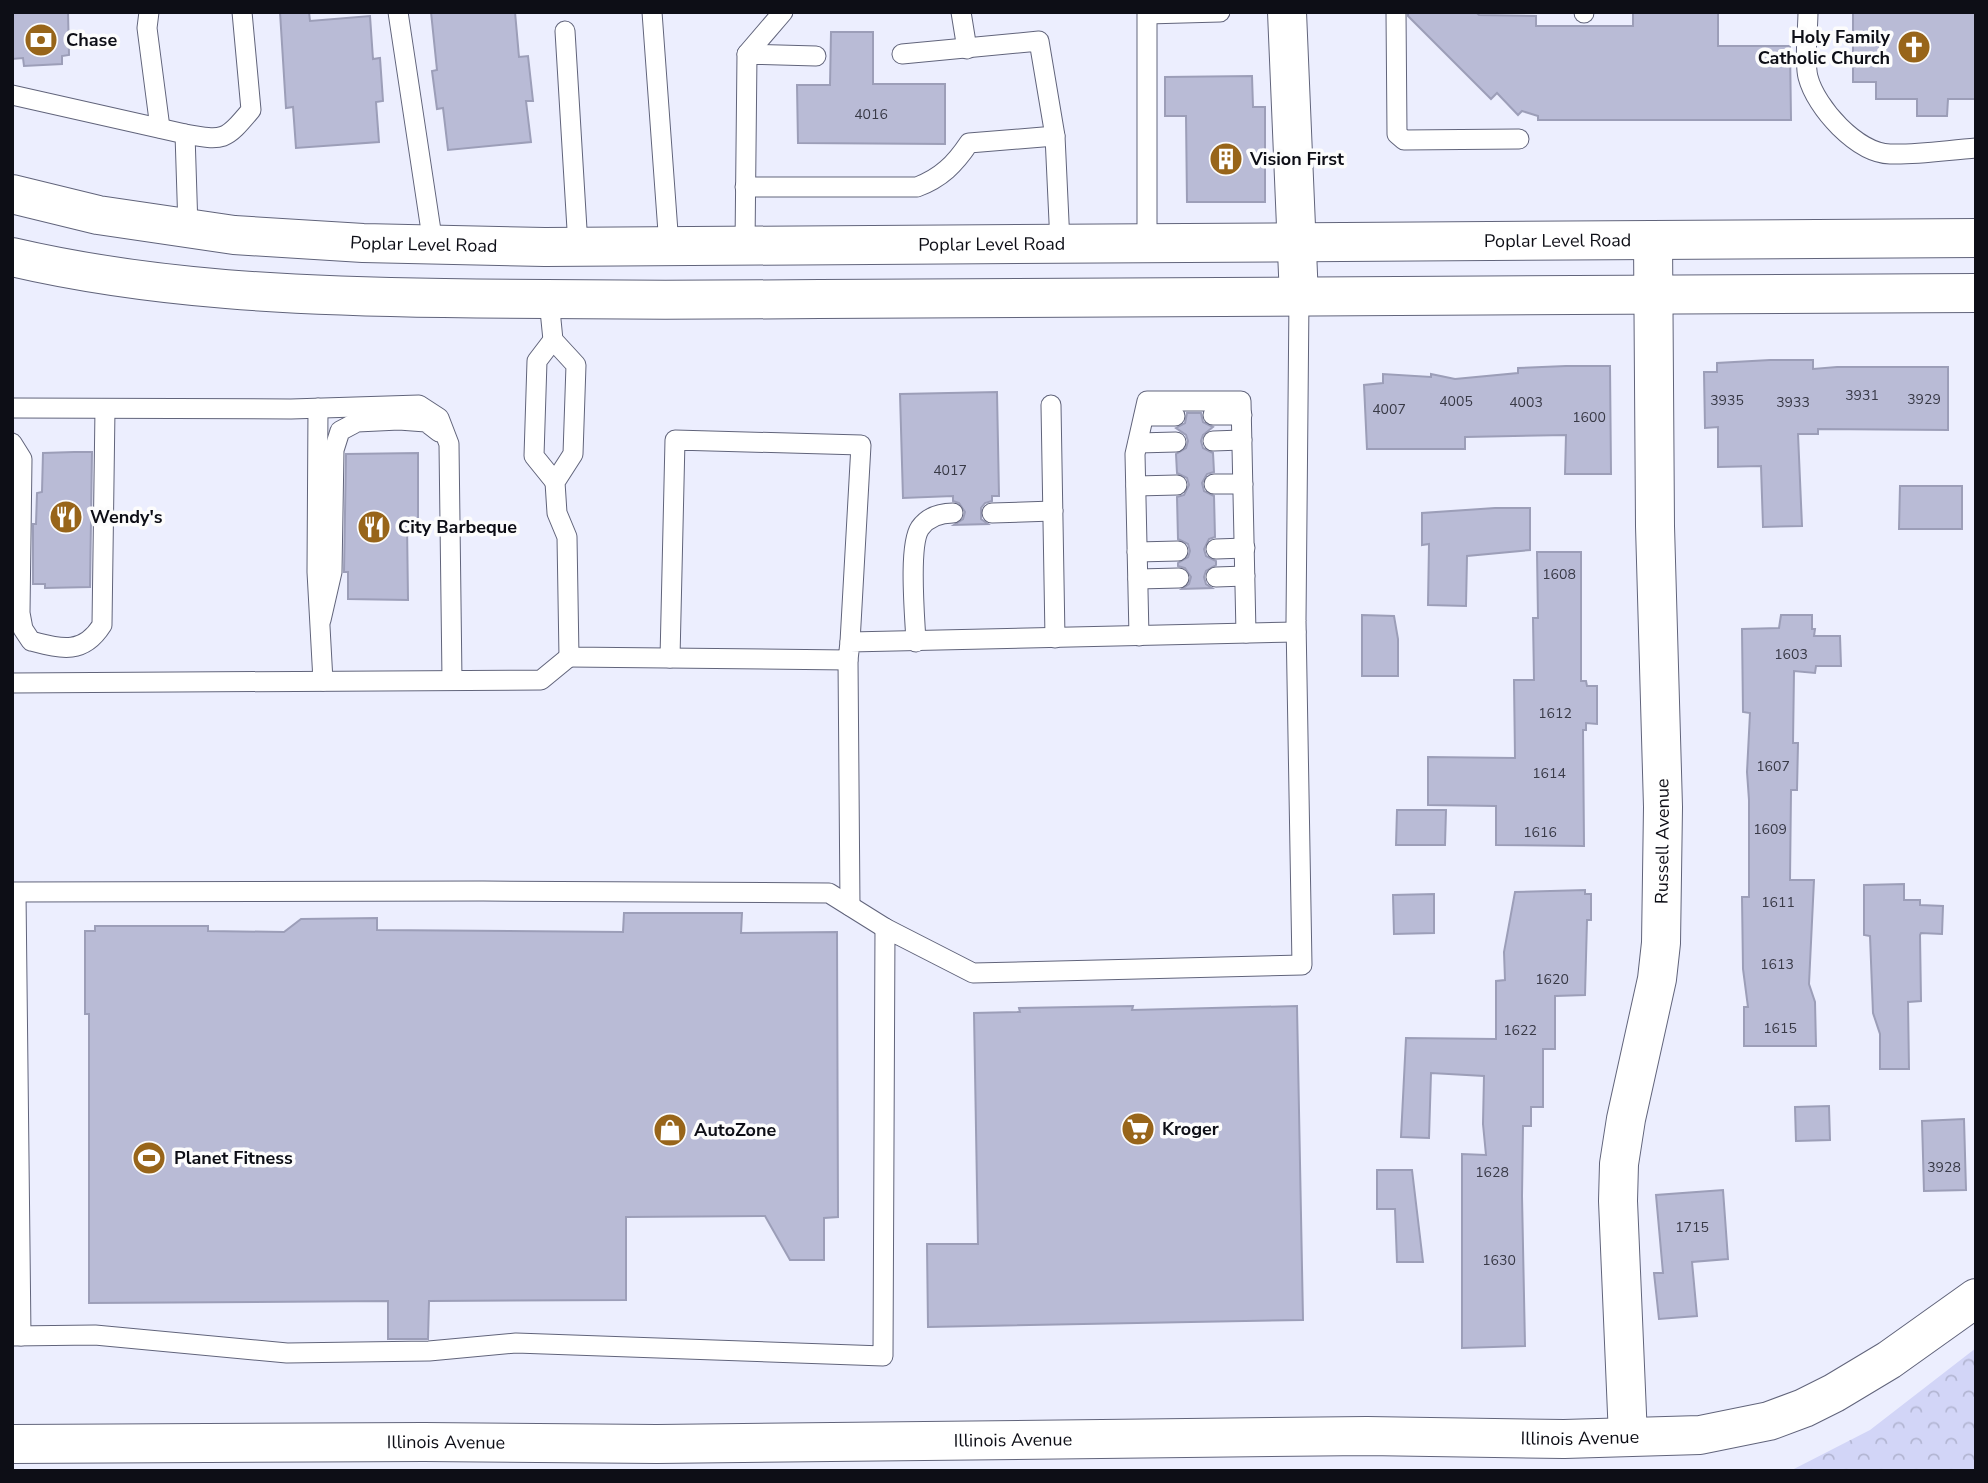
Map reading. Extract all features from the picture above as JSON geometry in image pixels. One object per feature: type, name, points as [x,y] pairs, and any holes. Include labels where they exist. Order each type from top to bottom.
[{"type":"main road","points":[[1287,12],[1299,298]]},
{"type":"main road","name":"Poplar Level Road","points":[[12,194],[98,215],[188,228],[247,236],[363,243],[745,246],[1976,238]]},
{"type":"main road","name":"Russell Avenue","points":[[1628,1437],[1618,1201],[1619,1164],[1626,1119],[1657,979],[1661,943],[1662,807],[1655,526],[1653,240]]},
{"type":"main road","points":[[549,300],[562,246]]},
{"type":"main road","points":[[12,257],[63,269],[201,288],[330,297],[549,300],[1976,293]]},
{"type":"main road","name":"Illinois Avenue","points":[[12,1444],[657,1444],[1367,1436],[1564,1439],[1700,1435],[1769,1421],[1804,1408],[1889,1360],[1976,1298]]},
{"type":"lane","points":[[149,12],[147,28],[160,128]]},
{"type":"lane","points":[[12,95],[215,140],[233,131],[251,110],[242,12]]},
{"type":"lane","points":[[398,12],[433,244]]},
{"type":"lane","points":[[652,12],[670,246]]},
{"type":"lane","points":[[745,246],[747,54],[783,12]]},
{"type":"lane","points":[[961,12],[967,49]]},
{"type":"lane","points":[[1147,243],[1147,14],[1220,12]]},
{"type":"lane","points":[[1396,12],[1398,134],[1404,140],[1519,139]]},
{"type":"lane","points":[[1808,12],[1808,76],[1820,102],[1849,137],[1863,147],[1887,154],[1976,148]]},
{"type":"lane","points":[[562,246],[565,31]]},
{"type":"lane","points":[[902,54],[1039,41],[1055,136],[1060,243]]},
{"type":"lane","points":[[747,54],[816,56]]},
{"type":"lane","points":[[185,134],[188,228]]},
{"type":"lane","points":[[746,187],[917,187],[935,180],[956,162],[969,143],[1055,136]]},
{"type":"lane","points":[[886,928],[883,1356],[516,1343],[429,1351],[287,1353],[95,1335],[17,1336],[14,892],[829,893],[886,928],[973,973],[1302,965],[1296,632],[1299,298]]},
{"type":"lane","points":[[549,300],[553,340],[576,365],[573,454],[555,482]]},
{"type":"lane","points":[[553,340],[537,361],[534,456],[555,482],[557,513],[567,537],[569,657]]},
{"type":"lane","points":[[1139,636],[1135,454],[1147,401],[1241,401],[1247,633]]},
{"type":"lane","points":[[12,408],[318,408],[419,405],[439,418],[449,444],[452,680]]},
{"type":"lane","points":[[1052,405],[1055,638]]},
{"type":"lane","points":[[318,408],[317,572],[323,681]]},
{"type":"lane","points":[[12,443],[22,459],[20,613],[23,629],[31,641],[67,647],[83,646],[95,637],[102,625],[105,409]]},
{"type":"lane","points":[[1213,415],[1242,415]]},
{"type":"lane","points":[[1144,416],[1175,416]]},
{"type":"lane","points":[[321,620],[332,572],[334,450],[340,432],[357,422],[426,422],[449,444]]},
{"type":"lane","points":[[670,658],[675,440],[860,445],[849,651],[850,906]]},
{"type":"lane","points":[[1213,441],[1242,440]]},
{"type":"lane","points":[[1138,443],[1176,442]]},
{"type":"lane","points":[[1214,484],[1243,484]]},
{"type":"lane","points":[[1136,486],[1177,485]]},
{"type":"lane","points":[[992,513],[1053,511]]},
{"type":"lane","points":[[916,642],[914,548],[919,529],[941,513],[953,513]]},
{"type":"lane","points":[[1216,549],[1245,548]]},
{"type":"lane","points":[[1137,552],[1178,551]]},
{"type":"lane","points":[[1216,577],[1245,576]]},
{"type":"lane","points":[[1138,579],[1179,578]]},
{"type":"lane","points":[[12,683],[541,680],[569,657],[670,658],[849,651],[916,642],[1296,632]]},
{"type":"green space","points":[[1976,1348],[1976,1471],[1790,1471],[1870,1430]]},
{"type":"building","name":"Chase","points":[[12,12],[68,12],[69,55],[62,56],[62,64],[24,66],[23,58],[12,59]]},
{"type":"building","points":[[280,12],[309,12],[310,21],[370,16],[373,59],[380,58],[383,101],[376,102],[379,142],[296,148],[293,107],[286,108]]},
{"type":"building","points":[[431,12],[515,12],[519,57],[528,56],[533,101],[526,101],[531,142],[448,150],[443,108],[437,109],[432,71],[437,70]]},
{"type":"building","points":[[1408,12],[1476,12],[1479,15],[1536,16],[1536,26],[1633,26],[1633,12],[1718,12],[1718,46],[1790,46],[1791,120],[1538,120],[1538,116],[1522,111],[1518,115],[1497,93],[1491,99],[1408,16]]},
{"type":"building","name":"Holy Family Catholic Church","points":[[1853,12],[1976,12],[1976,99],[1948,99],[1947,116],[1917,116],[1917,99],[1876,99],[1876,82],[1853,82]]},
{"type":"building","points":[[831,32],[873,32],[873,84],[945,84],[945,144],[798,143],[797,85],[830,85]]},
{"type":"building","name":"Vision First","points":[[1252,76],[1253,107],[1265,107],[1265,202],[1187,202],[1186,116],[1165,116],[1165,77]]},
{"type":"building","points":[[1813,360],[1813,369],[1948,367],[1948,430],[1818,429],[1818,434],[1798,434],[1802,526],[1763,527],[1761,466],[1718,467],[1718,427],[1705,428],[1704,372],[1717,372],[1717,363]]},
{"type":"building","points":[[1610,366],[1611,474],[1565,474],[1566,435],[1465,437],[1465,449],[1367,449],[1364,385],[1383,383],[1383,374],[1431,377],[1431,374],[1455,379],[1518,373],[1518,368]]},
{"type":"building","points":[[997,392],[999,496],[992,496],[992,501],[981,508],[981,519],[988,524],[954,525],[963,519],[965,512],[959,503],[953,501],[953,496],[903,498],[900,394]]},
{"type":"building","points":[[1187,413],[1201,413],[1203,422],[1213,427],[1203,435],[1201,441],[1203,448],[1213,453],[1214,472],[1207,474],[1202,483],[1204,491],[1214,496],[1215,537],[1209,539],[1204,549],[1206,556],[1216,561],[1216,565],[1206,571],[1204,577],[1206,584],[1212,588],[1182,589],[1189,584],[1191,577],[1185,568],[1178,566],[1178,563],[1188,557],[1190,551],[1188,544],[1178,539],[1177,497],[1184,495],[1189,485],[1187,478],[1177,473],[1176,454],[1186,448],[1188,441],[1186,435],[1176,428],[1185,423]]},
{"type":"building","name":"Wendy's","points":[[92,452],[90,587],[45,588],[45,584],[33,584],[33,524],[36,524],[37,493],[42,492],[43,453]]},
{"type":"building","name":"City Barbeque","points":[[418,453],[418,524],[407,524],[408,600],[348,599],[348,572],[344,572],[346,454]]},
{"type":"building","points":[[1900,486],[1962,486],[1962,529],[1899,529]]},
{"type":"building","points":[[1530,508],[1530,550],[1467,556],[1466,606],[1428,605],[1429,544],[1422,545],[1422,513]]},
{"type":"building","points":[[1537,552],[1581,552],[1581,681],[1586,681],[1587,686],[1597,686],[1597,724],[1586,723],[1586,730],[1583,730],[1584,846],[1496,845],[1496,806],[1428,805],[1428,757],[1515,758],[1514,680],[1534,680],[1533,618],[1538,618]]},
{"type":"building","points":[[1362,615],[1394,616],[1398,639],[1398,676],[1362,676]]},
{"type":"building","points":[[1781,615],[1812,615],[1814,636],[1840,636],[1841,666],[1816,666],[1815,673],[1794,671],[1793,743],[1798,743],[1797,790],[1791,790],[1790,880],[1814,880],[1809,984],[1815,1002],[1816,1046],[1744,1046],[1744,1007],[1748,1007],[1743,969],[1742,897],[1749,897],[1747,772],[1750,713],[1743,712],[1742,629],[1779,628]]},
{"type":"building","points":[[1397,810],[1446,810],[1445,845],[1396,845]]},
{"type":"building","points":[[1904,884],[1904,900],[1920,900],[1920,905],[1943,906],[1942,934],[1920,935],[1921,1001],[1908,1002],[1909,1069],[1880,1069],[1880,1034],[1873,1013],[1870,936],[1864,935],[1864,885]]},
{"type":"building","points":[[1585,890],[1585,894],[1591,894],[1591,920],[1587,920],[1585,995],[1555,996],[1555,1049],[1543,1049],[1543,1107],[1531,1107],[1531,1126],[1523,1126],[1525,1346],[1462,1348],[1462,1154],[1486,1155],[1483,1124],[1484,1076],[1431,1073],[1429,1138],[1401,1137],[1406,1038],[1496,1039],[1496,981],[1505,980],[1504,952],[1515,892]]},
{"type":"building","points":[[1434,894],[1434,933],[1394,934],[1393,895]]},
{"type":"building","points":[[624,913],[742,913],[741,933],[837,932],[838,1217],[824,1218],[824,1260],[790,1260],[765,1216],[626,1217],[626,1300],[429,1301],[428,1339],[388,1339],[388,1301],[89,1303],[89,1014],[85,1014],[85,931],[95,931],[95,926],[208,926],[208,931],[284,932],[301,919],[377,918],[377,930],[623,932]]},
{"type":"building","name":"Kroger","points":[[1133,1006],[1132,1010],[1297,1006],[1303,1320],[928,1327],[927,1244],[978,1244],[974,1013],[1020,1012],[1019,1008]]},
{"type":"building","points":[[1829,1106],[1830,1140],[1796,1141],[1795,1107]]},
{"type":"building","points":[[1964,1119],[1966,1190],[1924,1191],[1922,1121]]},
{"type":"building","points":[[1377,1170],[1412,1170],[1423,1262],[1397,1262],[1395,1209],[1377,1209]]},
{"type":"building","points":[[1723,1190],[1728,1259],[1692,1262],[1697,1316],[1659,1319],[1654,1273],[1663,1273],[1656,1195]]},
{"type":"place","name":"Chase","points":[[41,40]]},
{"type":"place","name":"Holy Family Catholic Church","points":[[1914,47]]},
{"type":"place","name":"Vision First","points":[[1226,159]]},
{"type":"place","name":"Wendy's","points":[[66,517]]},
{"type":"place","name":"City Barbeque","points":[[374,527]]},
{"type":"place","name":"Kroger","points":[[1138,1129]]},
{"type":"place","name":"AutoZone","points":[[670,1130]]},
{"type":"place","name":"Planet Fitness","points":[[149,1158]]}]
